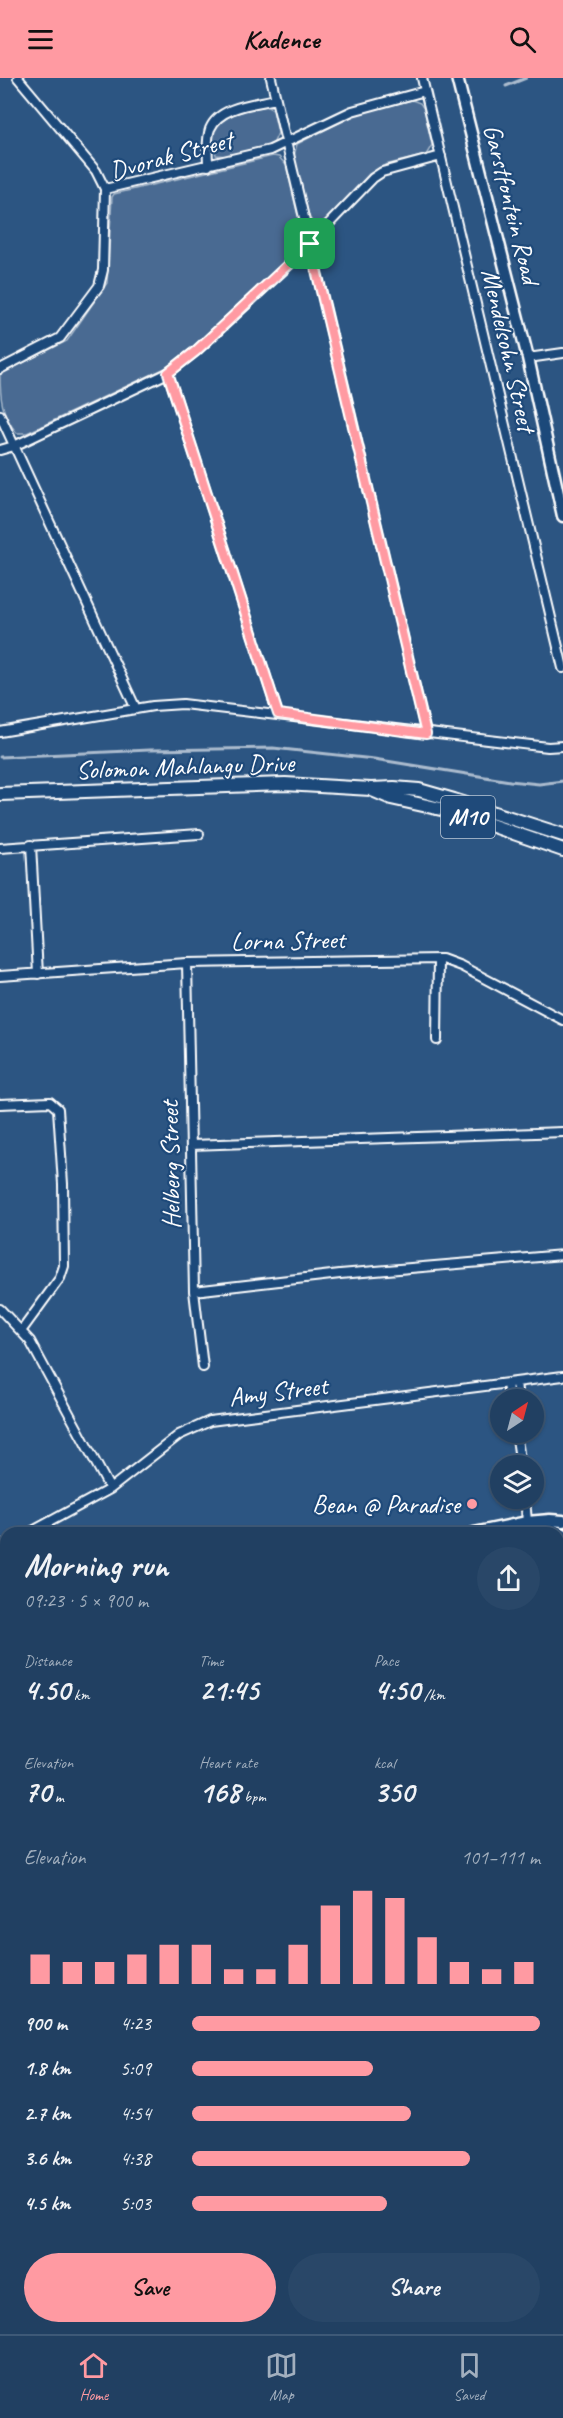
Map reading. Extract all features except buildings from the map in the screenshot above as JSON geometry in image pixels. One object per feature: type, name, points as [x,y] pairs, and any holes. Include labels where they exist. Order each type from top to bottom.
[{"type":"main road","name":"Garstfontein Road","points":[[457,78],[528,358],[563,516]]},
{"type":"main road","name":"Solomon Mahlangu Drive","points":[[0,794],[285,784],[371,789],[394,788],[419,790],[563,835]]},
{"type":"main road","name":"Solomon Mahlangu Drive","points":[[371,789],[391,798],[450,811],[563,850]]},
{"type":"main road","points":[[505,1527],[550,1520],[563,1521]]},
{"type":"main road","points":[[531,1522],[544,1527]]},
{"type":"street","points":[[18,78],[96,171],[105,189]]},
{"type":"street","points":[[271,78],[426,734]]},
{"type":"street","name":"Mendelsohn Street","points":[[422,78],[563,668]]},
{"type":"street","name":"Dvorak Street","points":[[0,369],[60,338],[99,286],[103,276],[105,189],[208,166],[285,145],[352,111],[425,91]]},
{"type":"street","points":[[208,166],[208,137],[213,123],[231,110],[276,99]]},
{"type":"street","points":[[0,450],[14,446],[168,373],[196,351],[310,244],[376,175],[441,156]]},
{"type":"street","points":[[528,358],[563,353]]},
{"type":"street","points":[[168,373],[278,714]]},
{"type":"street","points":[[0,416],[136,709]]},
{"type":"street","points":[[0,732],[136,709],[183,704],[426,734],[548,747],[563,746]]},
{"type":"street","points":[[0,848],[199,834]]},
{"type":"street","points":[[31,845],[38,974]]},
{"type":"street","points":[[437,1040],[438,959]]},
{"type":"street","name":"Lorna Street","points":[[0,976],[187,963],[438,959],[461,966],[563,1020]]},
{"type":"street","name":"Helberg Street","points":[[187,963],[194,1291],[203,1367]]},
{"type":"street","points":[[0,1104],[50,1102],[58,1109],[63,1184],[64,1266],[60,1278],[22,1330]]},
{"type":"street","points":[[191,1145],[563,1132]]},
{"type":"street","points":[[194,1291],[340,1274],[563,1255]]},
{"type":"street","points":[[0,1309],[30,1341],[110,1489]]},
{"type":"street","name":"Amy Street","points":[[40,1527],[110,1489],[179,1434],[210,1421],[563,1376]]},
{"type":"street","points":[[511,1389],[512,1383]]},
{"type":"street","points":[[512,1383],[514,1389]]},
{"type":"street","points":[[528,1509],[531,1522]]},
{"type":"shaded area","points":[[412,100],[420,103],[424,109],[432,145],[426,155],[385,165],[369,174],[325,223],[321,225],[313,223],[309,217],[294,156],[297,144],[356,114]]},
{"type":"shaded area","points":[[266,106],[273,110],[278,133],[273,144],[227,156],[216,155],[212,134],[222,121],[235,114]]},
{"type":"shaded area","points":[[273,156],[279,157],[286,165],[303,237],[300,248],[176,363],[27,433],[17,433],[2,405],[0,374],[67,341],[107,283],[114,194]]},
{"type":"waterway","points":[[506,86],[526,78]]},
{"type":"waterway","points":[[0,757],[149,750],[273,748],[374,759],[510,781],[539,784],[563,781]]},
{"type":"place","name":"Bean @ Paradise","points":[[472,1504]]},
{"type":"route","points":[[310,244],[426,734],[278,714],[168,373],[196,351],[310,244]]}]
